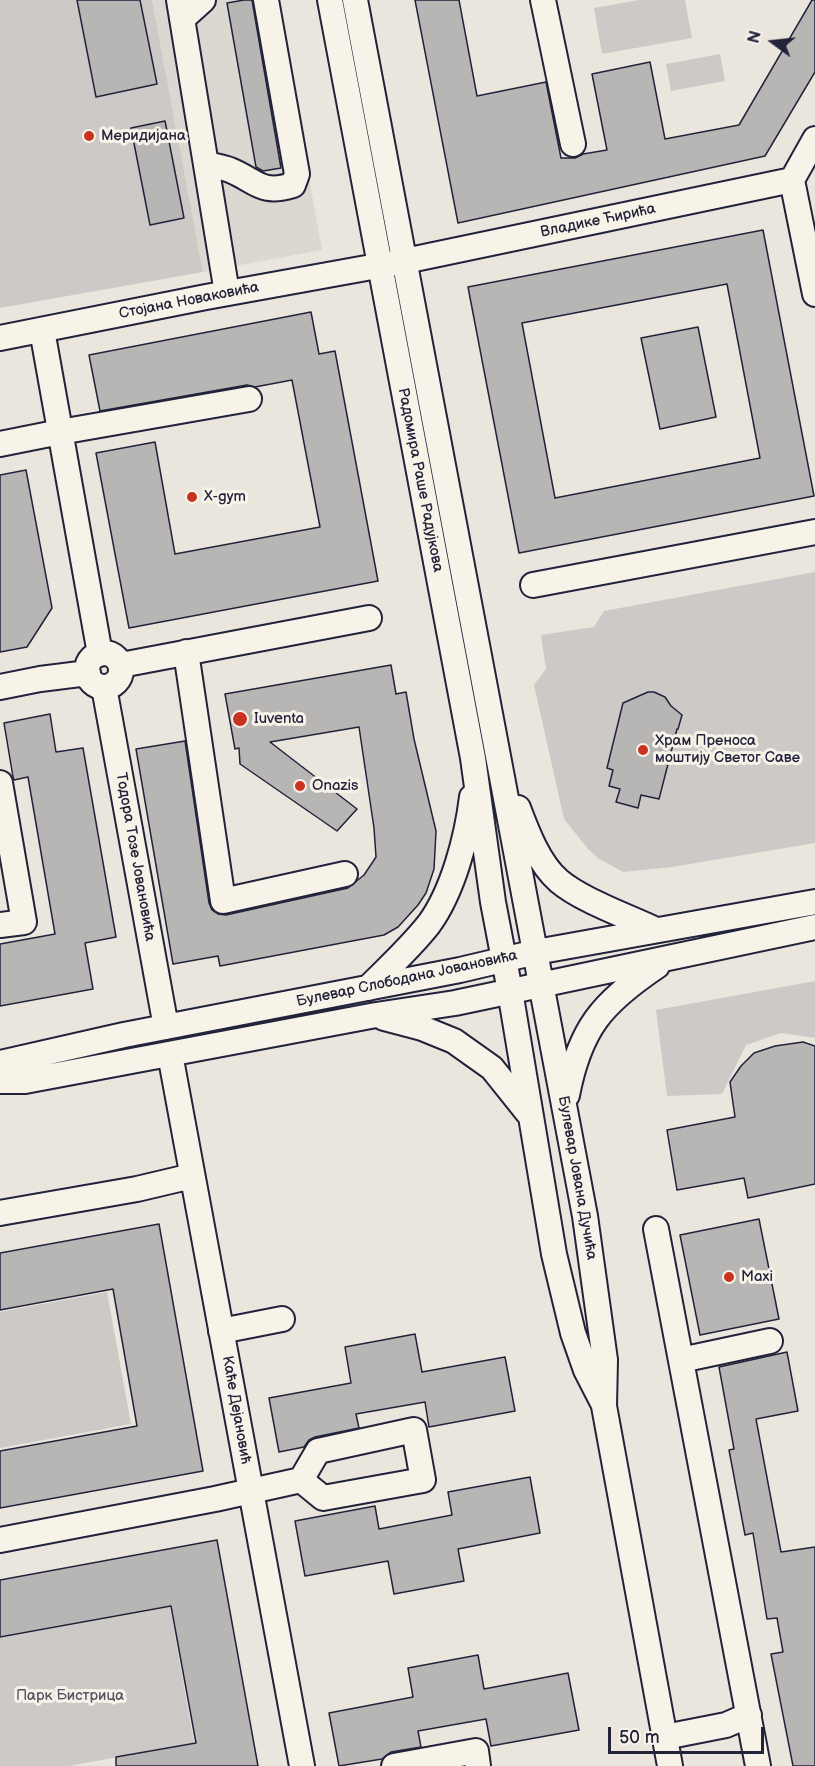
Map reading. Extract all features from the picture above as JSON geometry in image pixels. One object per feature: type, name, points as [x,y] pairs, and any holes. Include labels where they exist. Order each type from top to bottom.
[{"type":"street","points":[[203,0],[180,9],[228,293]]},
{"type":"street","points":[[206,164],[230,170],[254,184],[278,190],[293,185],[297,174],[266,0]]},
{"type":"street","name":"Радомира Раше Радујкова","points":[[330,0],[475,771],[493,902],[504,960]]},
{"type":"street","name":"Радомира Раше Радујкова","points":[[355,0],[536,951]]},
{"type":"street","points":[[543,0],[573,144]]},
{"type":"street","points":[[815,139],[792,180],[815,294]]},
{"type":"street","name":"Владике Ћирића","points":[[379,266],[792,180]]},
{"type":"street","name":"Стојана Новаковића","points":[[0,338],[379,266]]},
{"type":"street","name":"Тодора Тозе Јовановића","points":[[42,330],[166,1027]]},
{"type":"street","points":[[0,444],[249,399]]},
{"type":"street","points":[[532,585],[815,532]]},
{"type":"street","points":[[0,687],[103,670],[369,618]]},
{"type":"street","points":[[186,652],[223,901],[345,874]]},
{"type":"street","points":[[500,766],[524,824],[543,861],[559,881],[580,895],[656,930]]},
{"type":"street","points":[[368,988],[424,930],[447,893],[472,801],[475,771]]},
{"type":"street","points":[[0,783],[24,922],[0,925]]},
{"type":"street","name":"Булевар Слободана Јовановића","points":[[0,1063],[166,1027],[504,960],[536,951],[815,902]]},
{"type":"street","name":"Булевар Слободана Јовановића","points":[[0,1081],[25,1081],[376,1015],[455,1003],[815,927]]},
{"type":"street","name":"Булевар Јована Дучића","points":[[536,951],[585,1216],[600,1311],[605,1360],[604,1406],[670,1766]]},
{"type":"street","name":"Булевар Јована Дучића","points":[[504,960],[554,1254],[573,1333],[586,1370],[604,1406]]},
{"type":"street","points":[[565,1106],[573,1064],[591,1025],[601,1011],[624,988],[665,960]]},
{"type":"street","points":[[376,1015],[423,1028],[454,1041],[492,1068],[530,1116]]},
{"type":"street","name":"Каће Дејановић","points":[[170,1054],[302,1766]]},
{"type":"street","points":[[0,1213],[137,1189],[192,1176]]},
{"type":"street","points":[[656,1229],[759,1766]]},
{"type":"street","points":[[221,1331],[282,1319]]},
{"type":"street","points":[[681,1360],[770,1341]]},
{"type":"street","points":[[0,1540],[301,1480],[318,1451],[414,1430],[423,1480],[323,1498],[301,1480]]},
{"type":"street","points":[[665,1737],[726,1725],[749,1715]]},
{"type":"street","points":[[394,1766],[476,1751],[478,1766]]},
{"type":"shaded area","points":[[152,0],[277,0],[322,250],[203,272]]},
{"type":"green space","name":"Меридијана","points":[[0,0],[152,0],[203,272],[0,308]]},
{"type":"green space","points":[[639,0],[685,0],[692,38],[602,54],[594,8]]},
{"type":"green space","points":[[720,54],[725,81],[671,91],[666,64]]},
{"type":"green space","points":[[815,572],[815,843],[672,867],[623,872],[599,859],[564,819],[534,685],[546,669],[541,635],[594,627],[604,611]]},
{"type":"green space","points":[[815,981],[815,1038],[781,1033],[746,1045],[722,1094],[667,1096],[656,1010]]},
{"type":"green space","points":[[107,1292],[131,1424],[0,1448],[0,1312]]},
{"type":"green space","name":"Парк Бистрица","points":[[170,1607],[194,1743],[69,1766],[0,1766],[0,1638]]},
{"type":"building","points":[[77,0],[140,0],[157,84],[96,97]]},
{"type":"building","points":[[252,0],[281,168],[263,171],[256,167],[227,3]]},
{"type":"building","points":[[415,0],[459,0],[477,96],[546,82],[561,158],[575,158],[583,154],[607,150],[592,74],[650,62],[665,139],[739,125],[812,0],[815,0],[815,72],[765,156],[458,223]]},
{"type":"building","points":[[165,121],[184,218],[150,225],[131,128]]},
{"type":"building","points":[[763,230],[814,496],[519,553],[468,287]],"holes":[[[727,284],[760,458],[555,498],[522,323]]]},
{"type":"building","points":[[311,312],[319,354],[335,351],[378,581],[129,628],[96,453],[155,442],[175,554],[320,527],[292,380],[255,387],[247,385],[100,411],[89,355]]},
{"type":"building","points":[[698,327],[716,417],[660,429],[641,338]]},
{"type":"building","points":[[26,470],[52,608],[27,647],[0,652],[0,475]]},
{"type":"building","points":[[391,665],[396,694],[406,692],[414,739],[436,831],[434,869],[426,893],[418,905],[398,927],[384,935],[220,966],[218,956],[173,964],[136,749],[185,741],[209,903],[212,910],[218,914],[226,915],[348,888],[364,875],[376,857],[359,727],[270,742],[357,809],[337,831],[240,764],[239,748],[235,749],[225,694]]},
{"type":"building","name":"Храм Преноса моштију Светог Саве","points":[[648,692],[665,697],[671,706],[682,715],[659,799],[641,795],[638,808],[616,802],[620,789],[609,786],[613,770],[607,768],[623,703]]},
{"type":"building","points":[[50,714],[56,752],[83,748],[116,937],[85,943],[93,989],[0,1006],[0,944],[55,934],[28,777],[14,780],[4,723]]},
{"type":"building","points":[[803,1042],[815,1046],[815,1184],[748,1198],[744,1178],[677,1190],[667,1130],[735,1117],[730,1082],[741,1066],[754,1053],[775,1046]]},
{"type":"building","name":"Maxi","points":[[759,1219],[779,1319],[700,1335],[680,1235]]},
{"type":"building","points":[[159,1224],[203,1471],[0,1508],[0,1451],[137,1426],[113,1289],[0,1310],[0,1253]]},
{"type":"building","points":[[415,1334],[422,1372],[505,1357],[515,1411],[429,1427],[425,1402],[356,1414],[359,1428],[315,1437],[309,1440],[304,1447],[279,1452],[269,1398],[351,1383],[345,1347]]},
{"type":"building","points":[[787,1352],[798,1411],[756,1419],[781,1552],[815,1547],[815,1766],[793,1766],[771,1654],[783,1652],[777,1618],[767,1619],[753,1533],[745,1535],[729,1450],[734,1449],[719,1367]]},
{"type":"building","points":[[530,1477],[540,1533],[458,1549],[464,1581],[394,1594],[388,1561],[305,1576],[295,1521],[375,1506],[379,1529],[452,1515],[448,1492]]},
{"type":"building","points":[[217,1540],[258,1766],[116,1766],[116,1757],[196,1743],[171,1606],[0,1637],[0,1580]]},
{"type":"building","points":[[478,1655],[484,1689],[568,1673],[579,1730],[491,1746],[486,1719],[418,1731],[421,1747],[391,1752],[382,1759],[339,1766],[329,1713],[413,1697],[408,1668]]},
{"type":"place","name":"Меридијана","points":[[89,136]]},
{"type":"place","name":"X-gym","points":[[192,497]]},
{"type":"place","name":"Iuventa","points":[[240,719]]},
{"type":"place","name":"Храм Преноса моштију Светог Саве","points":[[643,750]]},
{"type":"place","name":"Onazis","points":[[300,786]]},
{"type":"place","name":"Maxi","points":[[729,1277]]}]
